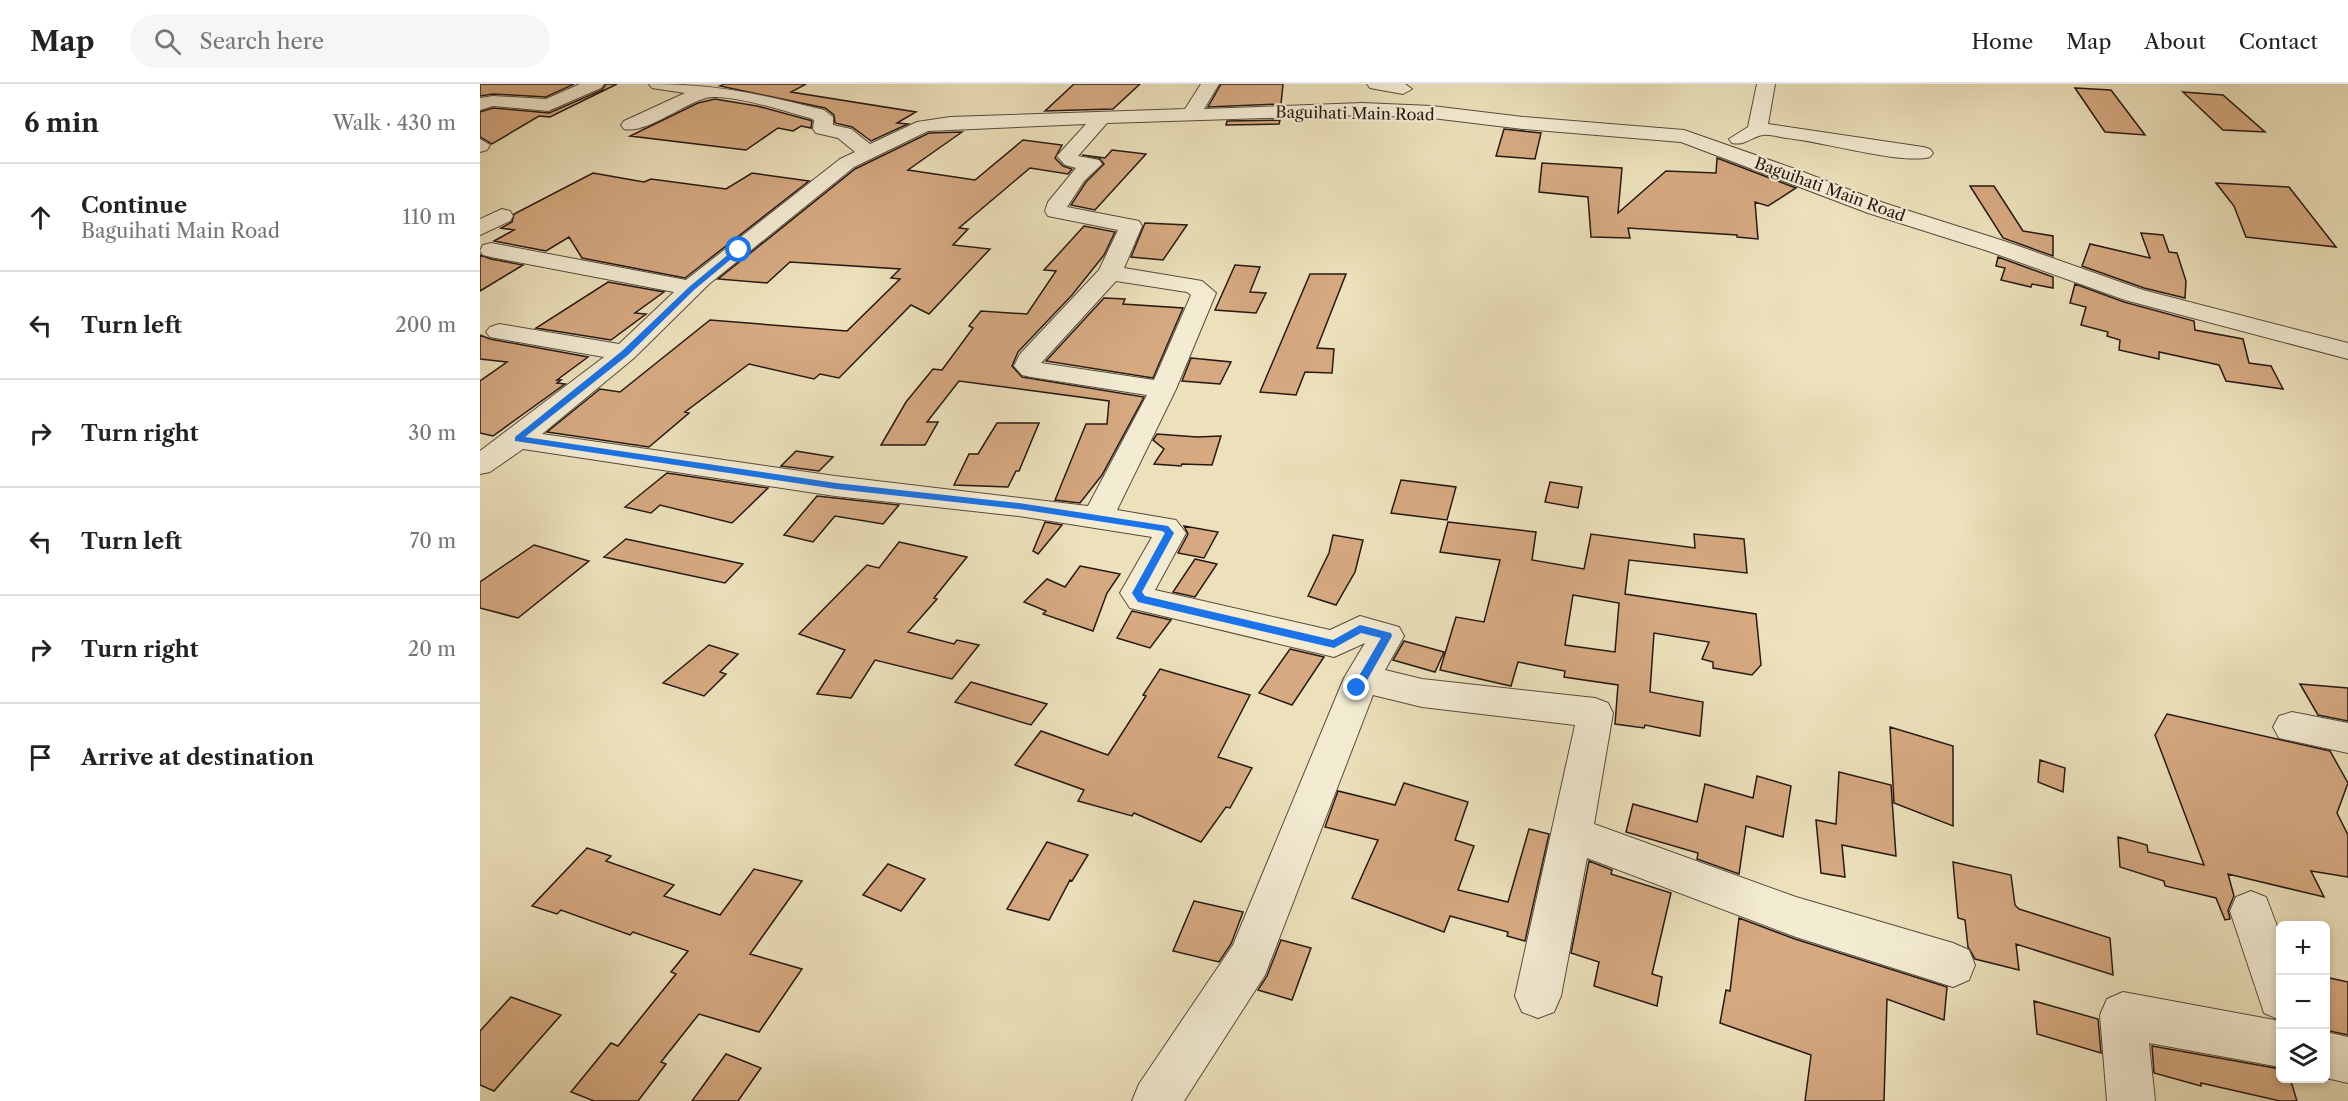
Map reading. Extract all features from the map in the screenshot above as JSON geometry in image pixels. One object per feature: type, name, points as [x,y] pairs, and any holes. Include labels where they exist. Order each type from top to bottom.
[{"type":"street","points":[[480,104],[493,101],[548,105],[595,84]]},
{"type":"street","points":[[658,84],[748,96],[817,114],[824,117],[823,129],[844,133],[869,153]]},
{"type":"street","points":[[1191,115],[1210,84]]},
{"type":"street","points":[[1376,84],[1406,87],[1418,111]]},
{"type":"street","points":[[1757,129],[1766,84]]},
{"type":"street","points":[[631,125],[705,91]]},
{"type":"street","name":"Baguihati Main Road","points":[[480,465],[518,439],[625,353],[691,288],[794,202],[847,163],[924,126],[942,124],[1362,109],[1418,111],[1523,123],[1684,136],[1876,208],[1996,246],[2134,295],[2348,351]]},
{"type":"street","points":[[1101,119],[1067,156],[1072,161],[1092,164],[1077,177],[1056,207],[1056,211],[1067,216],[1131,226],[1110,273],[1029,360],[1027,366],[1031,369],[1163,389]]},
{"type":"street","points":[[1716,147],[1744,138],[1757,129],[1809,134],[1904,152],[1923,153]]},
{"type":"street","points":[[480,228],[502,216]]},
{"type":"street","points":[[491,250],[691,288]]},
{"type":"street","points":[[1098,517],[1163,389],[1204,293],[1194,286],[1110,273]]},
{"type":"street","points":[[499,332],[625,353]]},
{"type":"street","points":[[518,439],[836,486],[1098,517],[1165,528],[1170,533],[1137,593],[1142,599],[1334,644],[1360,629],[1387,636],[1362,678],[1250,960],[1156,1101]]},
{"type":"street","points":[[1362,678],[1422,693],[1595,713],[1539,996]]},
{"type":"street","points":[[2292,727],[2348,738]]},
{"type":"street","points":[[1572,834],[1796,916],[1953,965]]},
{"type":"street","points":[[2251,911],[2276,985]]},
{"type":"street","points":[[2131,1101],[2123,1015],[2276,1043]]},
{"type":"street","points":[[2330,1056],[2348,1060]]},
{"type":"building","points":[[480,84],[574,84],[546,97],[493,94],[480,96]]},
{"type":"building","points":[[606,84],[617,84],[550,117],[539,116],[492,144],[480,137],[480,112],[493,108],[549,113],[602,90]]},
{"type":"building","points":[[724,84],[806,84],[791,92],[916,112],[897,123],[908,124],[871,141],[852,127],[835,123],[834,115],[825,108],[720,86]]},
{"type":"building","points":[[1074,84],[1140,84],[1113,109],[1045,111]]},
{"type":"building","points":[[1221,84],[1283,84],[1281,104],[1208,107]]},
{"type":"building","points":[[2075,88],[2111,90],[2145,135],[2105,132]]},
{"type":"building","points":[[2183,92],[2223,95],[2265,132],[2223,130]]},
{"type":"building","points":[[715,99],[757,106],[809,120],[812,121],[811,128],[801,126],[793,131],[778,128],[746,150],[630,136],[698,103]]},
{"type":"building","points":[[1280,120],[1279,124],[1226,125],[1227,121]]},
{"type":"building","points":[[1504,129],[1541,133],[1535,159],[1496,156]]},
{"type":"building","points":[[962,132],[908,170],[975,180],[1023,140],[1062,145],[1055,158],[1063,166],[1072,169],[1068,174],[1030,168],[959,228],[968,229],[953,245],[990,249],[929,314],[911,305],[839,378],[820,374],[814,379],[749,364],[685,412],[689,413],[649,447],[547,432],[600,389],[620,392],[710,320],[847,331],[900,279],[891,278],[900,269],[790,262],[767,283],[718,279],[855,169],[929,133]]},
{"type":"building","points":[[1112,150],[1146,154],[1095,210],[1071,205],[1086,182],[1104,164],[1099,158],[1082,155],[1105,158]]},
{"type":"building","points":[[1717,158],[1796,188],[1768,206],[1755,202],[1758,239],[1737,237],[1737,235],[1628,228],[1630,238],[1591,237],[1588,197],[1539,192],[1542,163],[1622,168],[1618,213],[1666,171],[1716,173]]},
{"type":"building","points":[[593,173],[644,182],[651,179],[726,189],[752,173],[809,181],[685,278],[582,258],[569,237],[546,251],[494,241],[514,230],[501,228],[512,222],[514,214]]},
{"type":"building","points":[[2216,183],[2289,187],[2336,247],[2246,237],[2234,206]]},
{"type":"building","points":[[1970,186],[1994,186],[2023,231],[2053,236],[2053,256],[2003,238]]},
{"type":"building","points":[[1145,223],[1187,225],[1163,260],[1131,257]]},
{"type":"building","points":[[1084,226],[1115,232],[1104,255],[1072,295],[1018,352],[1012,366],[1022,377],[1144,397],[1102,475],[1080,503],[1055,500],[1086,424],[1107,424],[1109,401],[959,381],[927,422],[938,422],[925,445],[881,445],[906,402],[933,369],[942,370],[973,328],[969,326],[981,311],[1027,314],[1056,271],[1044,270]]},
{"type":"building","points":[[2141,233],[2163,235],[2169,252],[2177,253],[2186,281],[2185,298],[2144,288],[2082,266],[2090,244],[2150,258]]},
{"type":"building","points":[[480,255],[491,259],[523,265],[480,291]]},
{"type":"building","points":[[1998,257],[2053,277],[2053,288],[2032,284],[2031,287],[2001,280],[2005,268],[1996,266]]},
{"type":"building","points":[[1235,265],[1260,267],[1250,292],[1266,293],[1256,313],[1215,310]]},
{"type":"building","points":[[1310,274],[1346,274],[1317,348],[1334,349],[1332,373],[1305,372],[1296,395],[1260,392]]},
{"type":"building","points":[[608,282],[664,292],[635,313],[646,314],[611,340],[536,328]]},
{"type":"building","points":[[2075,284],[2124,302],[2194,321],[2195,330],[2243,339],[2249,363],[2271,366],[2283,389],[2226,381],[2219,365],[2159,352],[2159,359],[2119,350],[2120,340],[2107,336],[2108,332],[2081,325],[2086,307],[2070,303]]},
{"type":"building","points":[[1104,298],[1125,299],[1123,304],[1183,308],[1153,378],[1046,361]]},
{"type":"building","points":[[480,335],[490,339],[588,357],[557,380],[561,380],[557,383],[565,384],[493,436],[480,433],[480,381],[507,362],[480,359]]},
{"type":"building","points":[[1191,358],[1231,362],[1220,384],[1182,381]]},
{"type":"building","points":[[997,423],[1039,423],[1019,471],[1016,471],[1008,487],[954,485],[969,454],[978,454]]},
{"type":"building","points":[[1157,434],[1221,436],[1212,465],[1182,464],[1181,466],[1154,464],[1164,449],[1153,440]]},
{"type":"building","points":[[796,451],[833,457],[819,471],[781,466]]},
{"type":"building","points":[[667,473],[768,488],[732,523],[660,505],[651,513],[625,507]]},
{"type":"building","points":[[1401,480],[1456,487],[1447,520],[1391,513]]},
{"type":"building","points":[[1550,482],[1582,487],[1578,508],[1545,502]]},
{"type":"building","points":[[817,496],[899,505],[883,524],[835,516],[813,542],[784,535]]},
{"type":"building","points":[[1045,522],[1062,525],[1038,554],[1033,551]]},
{"type":"building","points":[[1448,522],[1536,532],[1532,560],[1584,569],[1591,534],[1695,548],[1694,534],[1744,539],[1747,573],[1629,560],[1625,594],[1756,614],[1761,665],[1752,675],[1713,668],[1713,662],[1702,659],[1709,642],[1654,633],[1650,692],[1703,702],[1700,736],[1645,725],[1644,728],[1615,724],[1618,685],[1564,677],[1565,671],[1518,662],[1511,686],[1440,670],[1456,617],[1484,622],[1500,560],[1440,552]],"holes":[[[1573,595],[1619,603],[1615,652],[1565,645]]]},
{"type":"building","points":[[1184,526],[1218,532],[1204,558],[1178,553],[1188,534]]},
{"type":"building","points":[[1333,535],[1363,540],[1355,572],[1336,605],[1308,596],[1329,553]]},
{"type":"building","points":[[626,539],[743,564],[725,583],[604,557]]},
{"type":"building","points":[[899,542],[967,557],[934,598],[937,599],[908,632],[954,644],[957,640],[979,645],[952,679],[875,660],[851,698],[817,694],[845,650],[799,634],[867,565],[879,568]]},
{"type":"building","points":[[534,545],[589,561],[518,618],[480,608],[480,582]]},
{"type":"building","points":[[1195,559],[1217,564],[1195,597],[1173,592]]},
{"type":"building","points":[[1080,566],[1120,574],[1107,593],[1093,631],[1043,614],[1046,611],[1024,602],[1047,579],[1065,587]]},
{"type":"building","points":[[1132,611],[1171,620],[1150,648],[1117,638]]},
{"type":"building","points":[[1404,641],[1444,652],[1435,672],[1393,660]]},
{"type":"building","points":[[709,645],[738,654],[720,672],[726,674],[704,696],[663,683]]},
{"type":"building","points":[[1290,649],[1324,657],[1292,705],[1259,693]]},
{"type":"building","points":[[1160,669],[1250,695],[1218,757],[1252,768],[1230,808],[1226,807],[1201,842],[1134,813],[1132,816],[1078,801],[1084,790],[1015,765],[1041,731],[1108,755],[1146,696],[1143,695]]},
{"type":"building","points":[[971,682],[1047,704],[1031,725],[955,702]]},
{"type":"building","points":[[2300,684],[2348,688],[2348,721],[2318,715]]},
{"type":"building","points":[[2167,714],[2330,751],[2348,783],[2337,813],[2348,835],[2348,877],[2311,871],[2324,897],[2228,874],[2234,896],[2228,910],[2230,919],[2225,920],[2216,898],[2165,886],[2164,881],[2120,867],[2118,837],[2147,845],[2148,852],[2204,865],[2155,735]]},
{"type":"building","points":[[1890,727],[1953,746],[1953,826],[1894,803]]},
{"type":"building","points":[[2040,760],[2065,768],[2063,792],[2038,782]]},
{"type":"building","points":[[1839,772],[1891,785],[1896,856],[1842,845],[1845,877],[1821,873],[1816,820],[1836,824]]},
{"type":"building","points":[[1757,776],[1791,786],[1783,837],[1746,826],[1739,874],[1697,859],[1698,853],[1626,832],[1633,804],[1697,822],[1705,784],[1753,798]]},
{"type":"building","points":[[1404,783],[1468,802],[1455,840],[1474,846],[1458,890],[1508,902],[1529,829],[1549,834],[1525,941],[1507,936],[1508,932],[1450,916],[1444,932],[1352,898],[1378,840],[1325,827],[1338,791],[1395,805]]},
{"type":"building","points":[[1047,842],[1088,855],[1072,881],[1070,880],[1049,920],[1007,909]]},
{"type":"building","points":[[587,848],[611,856],[606,861],[674,885],[664,896],[720,915],[754,869],[802,881],[750,954],[802,969],[759,1032],[699,1014],[661,1062],[666,1064],[638,1101],[594,1101],[571,1092],[611,1043],[618,1046],[676,974],[671,972],[688,951],[633,932],[630,935],[561,910],[557,914],[532,906]]},
{"type":"building","points":[[1589,861],[1612,870],[1611,874],[1671,893],[1652,974],[1662,977],[1657,1006],[1594,986],[1599,962],[1571,953]]},
{"type":"building","points":[[1953,862],[2011,875],[2015,905],[2019,909],[2110,938],[2113,975],[2016,944],[2019,970],[1975,959],[1968,947],[1965,920],[1958,918]]},
{"type":"building","points":[[888,864],[925,879],[901,911],[863,895]]},
{"type":"building","points":[[1194,901],[1243,912],[1231,944],[1219,962],[1173,951]]},
{"type":"building","points":[[1739,918],[1795,939],[1947,987],[1944,1020],[1887,999],[1884,1101],[1805,1101],[1811,1055],[1720,1023],[1726,990],[1730,991]]},
{"type":"building","points":[[1281,940],[1311,948],[1292,1000],[1258,990],[1267,976]]},
{"type":"building","points":[[2330,978],[2348,982],[2348,1035],[2330,1031]]},
{"type":"building","points":[[511,997],[561,1015],[494,1091],[480,1085],[480,1031]]},
{"type":"building","points":[[2034,1001],[2098,1019],[2101,1053],[2037,1034]]},
{"type":"building","points":[[2152,1046],[2276,1068],[2276,1083],[2292,1083],[2297,1101],[2280,1101],[2201,1083],[2201,1086],[2154,1073]]},
{"type":"building","points":[[726,1054],[761,1068],[738,1101],[692,1101]]},
{"type":"route","points":[[739,250],[691,288],[625,353],[518,439],[687,462],[836,486],[1019,506],[1165,528],[1170,533],[1137,593],[1142,599],[1334,644],[1360,629],[1387,636],[1357,688]]}]
